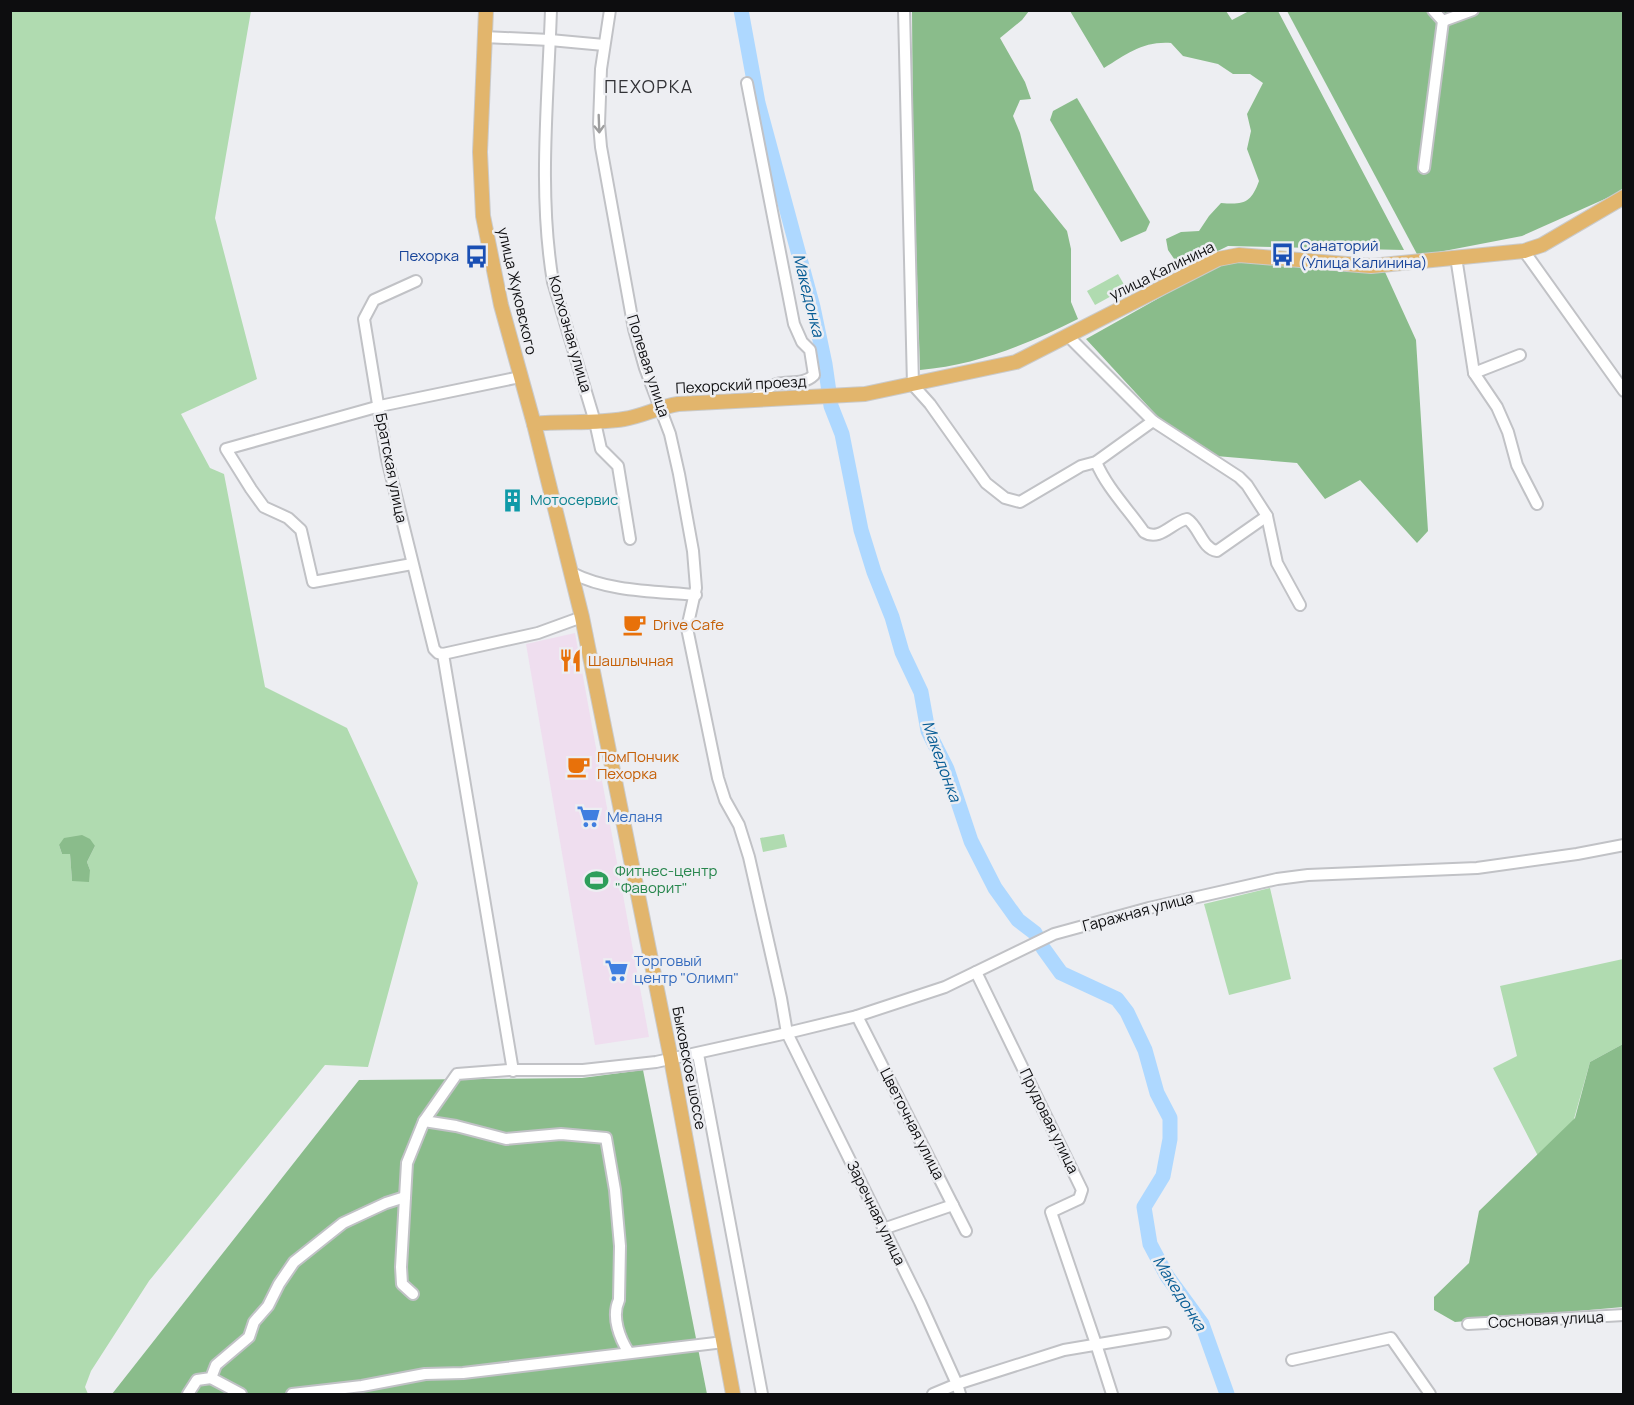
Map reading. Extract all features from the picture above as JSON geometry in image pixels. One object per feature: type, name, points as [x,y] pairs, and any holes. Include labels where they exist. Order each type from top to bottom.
[{"type":"main road","name":"улица Жуковского","points":[[486,10],[480,152],[483,216],[501,305],[572,573]]},
{"type":"main road","name":"улица Калинина","points":[[830,396],[865,394],[1016,362],[1218,259],[1239,255],[1371,266],[1524,251],[1542,245],[1623,197]]},
{"type":"main road","name":"Пехорский проезд","points":[[534,424],[557,421],[595,422],[637,417],[661,406],[678,404],[830,396]]},
{"type":"main road","name":"Быковское шоссе","points":[[572,573],[670,1059],[733,1395]]},
{"type":"street","name":"Колхозная улица","points":[[551,10],[545,188],[549,259],[553,282],[601,449],[618,466],[630,539]]},
{"type":"street","name":"Полевая улица","points":[[610,10],[601,69],[599,124],[607,190],[620,246],[626,294],[634,329],[645,368],[670,434],[679,474],[693,551],[696,595],[687,628],[692,657],[704,703],[718,778],[725,800],[739,825],[749,857],[787,1034]]},
{"type":"street","points":[[904,10],[913,385],[930,404],[986,483],[1005,498],[1020,502],[1081,466],[1096,462],[1153,421]]},
{"type":"street","points":[[1424,168],[1443,21],[1433,10]]},
{"type":"street","points":[[1443,21],[1473,10]]},
{"type":"street","points":[[484,37],[604,45]]},
{"type":"street","points":[[747,83],[794,324],[802,342],[810,350],[814,375],[812,378],[790,384],[778,384],[752,400]]},
{"type":"street","points":[[1524,251],[1623,391]]},
{"type":"street","points":[[1456,257],[1474,373],[1497,407],[1508,432],[1517,465],[1537,504]]},
{"type":"street","points":[[416,281],[374,300],[364,319],[380,406],[520,377]]},
{"type":"street","points":[[1069,336],[1153,421],[1239,477],[1247,485],[1267,516],[1276,563],[1300,605]]},
{"type":"street","points":[[1474,373],[1520,355]]},
{"type":"street","name":"Братская улица","points":[[412,564],[313,582],[302,530],[288,518],[264,507],[250,489],[226,449],[380,406],[387,459],[412,564],[439,651],[513,1071]]},
{"type":"street","points":[[1096,462],[1102,475],[1148,535],[1160,534],[1181,520],[1187,519],[1193,523],[1209,549],[1216,551],[1267,516]]},
{"type":"street","points":[[572,573],[586,580],[614,587],[696,595]]},
{"type":"street","points":[[439,651],[538,633],[582,617]]},
{"type":"street","name":"Гаражная улица","points":[[424,1121],[457,1074],[583,1070],[670,1059],[787,1034],[857,1016],[945,987],[1040,939],[1149,908],[1277,879],[1308,875],[1478,868],[1577,854],[1623,844]]},
{"type":"street","name":"Прудовая улица","points":[[976,972],[1082,1190],[1079,1199],[1051,1212],[1112,1395]]},
{"type":"street","name":"Цветочная улица","points":[[857,1016],[966,1231]]},
{"type":"street","name":"Заречная улица","points":[[787,1034],[959,1390]]},
{"type":"street","points":[[698,1054],[762,1395]]},
{"type":"street","points":[[413,1294],[402,1284],[401,1267],[407,1163],[424,1121],[456,1126],[506,1139],[561,1134],[606,1138],[615,1190],[620,1246],[619,1300],[615,1308],[620,1338],[629,1353]]},
{"type":"street","points":[[211,1378],[216,1365],[249,1337],[254,1322],[268,1306],[294,1262],[343,1223],[386,1203],[405,1197]]},
{"type":"street","points":[[883,1229],[953,1205]]},
{"type":"street","name":"Сосновая улица","points":[[1468,1324],[1623,1315]]},
{"type":"street","points":[[933,1395],[959,1390],[1064,1350],[1165,1333]]},
{"type":"street","points":[[1292,1360],[1392,1338],[1430,1395]]},
{"type":"street","points":[[292,1395],[362,1386],[425,1374],[463,1374],[724,1342]]},
{"type":"street","points":[[188,1395],[197,1380],[211,1378],[241,1395]]},
{"type":"shaded area","points":[[575,633],[649,1037],[595,1045],[526,644]]},
{"type":"green space","points":[[10,11],[251,11],[215,218],[257,379],[181,414],[210,468],[224,474],[265,687],[347,728],[418,883],[368,1067],[325,1065],[149,1281],[91,1371],[85,1387],[88,1394],[11,1394]],"holes":[[[59,845],[95,846],[87,862],[90,870],[72,881],[70,854],[62,854]]]},
{"type":"green space","points":[[912,11],[1029,11],[1022,20],[1000,38],[1025,82],[1031,99],[1020,100],[1013,116],[1020,133],[1034,190],[1067,231],[1071,249],[1071,302],[1078,319],[1002,352],[962,363],[920,370],[913,146]]},
{"type":"green space","points":[[1070,11],[1226,11],[1232,20],[1249,11],[1278,11],[1404,250],[1228,246],[1181,269],[1168,250],[1166,239],[1181,232],[1199,231],[1221,203],[1236,204],[1246,201],[1256,188],[1259,181],[1247,149],[1251,131],[1247,114],[1263,83],[1250,74],[1233,74],[1218,64],[1183,56],[1171,43],[1144,46],[1104,68]]},
{"type":"green space","points":[[1287,11],[1623,11],[1623,188],[1616,194],[1522,236],[1418,256]]},
{"type":"green space","points":[[1077,98],[1150,222],[1146,231],[1121,242],[1050,120],[1053,111]]},
{"type":"green space","points":[[1236,260],[1385,272],[1416,340],[1428,531],[1417,543],[1360,480],[1325,499],[1297,463],[1216,456],[1159,418],[1086,339],[1216,266]]},
{"type":"green space","points":[[1118,274],[1126,288],[1095,305],[1087,291]]},
{"type":"green space","points":[[784,834],[787,847],[763,852],[760,838]]},
{"type":"green space","points":[[82,835],[90,839],[95,846],[87,862],[90,870],[89,882],[72,881],[70,854],[62,854],[59,845],[64,838]]},
{"type":"green space","points":[[1270,888],[1291,979],[1229,995],[1204,904]]},
{"type":"green space","points":[[1623,959],[1623,1044],[1590,1062],[1572,1126],[1538,1156],[1493,1068],[1517,1056],[1500,986]]},
{"type":"green space","points":[[1623,1044],[1623,1307],[1455,1322],[1434,1310],[1434,1297],[1469,1263],[1479,1211],[1575,1118],[1590,1062]]},
{"type":"green space","points":[[643,1070],[707,1394],[112,1394],[359,1080],[582,1078]]},
{"type":"waterway","name":"Македонка","points":[[741,10],[758,103],[813,307],[831,406],[842,434],[861,530],[902,652],[921,692],[928,731],[947,769],[971,841],[995,888],[1018,920],[1035,933],[1061,973],[1117,999],[1127,1012],[1145,1050],[1157,1093],[1170,1118],[1170,1139],[1163,1176],[1144,1207],[1150,1244],[1167,1276],[1202,1324],[1227,1394]]},
{"type":"place","name":"Санаторий (Улица Калинина)","points":[[1282,255]]},
{"type":"place","name":"Пехорка","points":[[477,256]]},
{"type":"place","name":"Мотосервис","points":[[512,500]]},
{"type":"place","name":"Drive Cafe","points":[[635,625]]},
{"type":"place","name":"Шашлычная","points":[[570,661]]},
{"type":"place","name":"ПомПончик Пехорка","points":[[579,766]]},
{"type":"place","name":"Меланя","points":[[589,817]]},
{"type":"place","name":"Фитнес-центр \"Фаворит\"","points":[[597,880]]},
{"type":"place","name":"Торговый центр \"Олимп\"","points":[[616,970]]},
{"type":"district","name":"ПЕХОРКА","points":[[649,87]]}]
